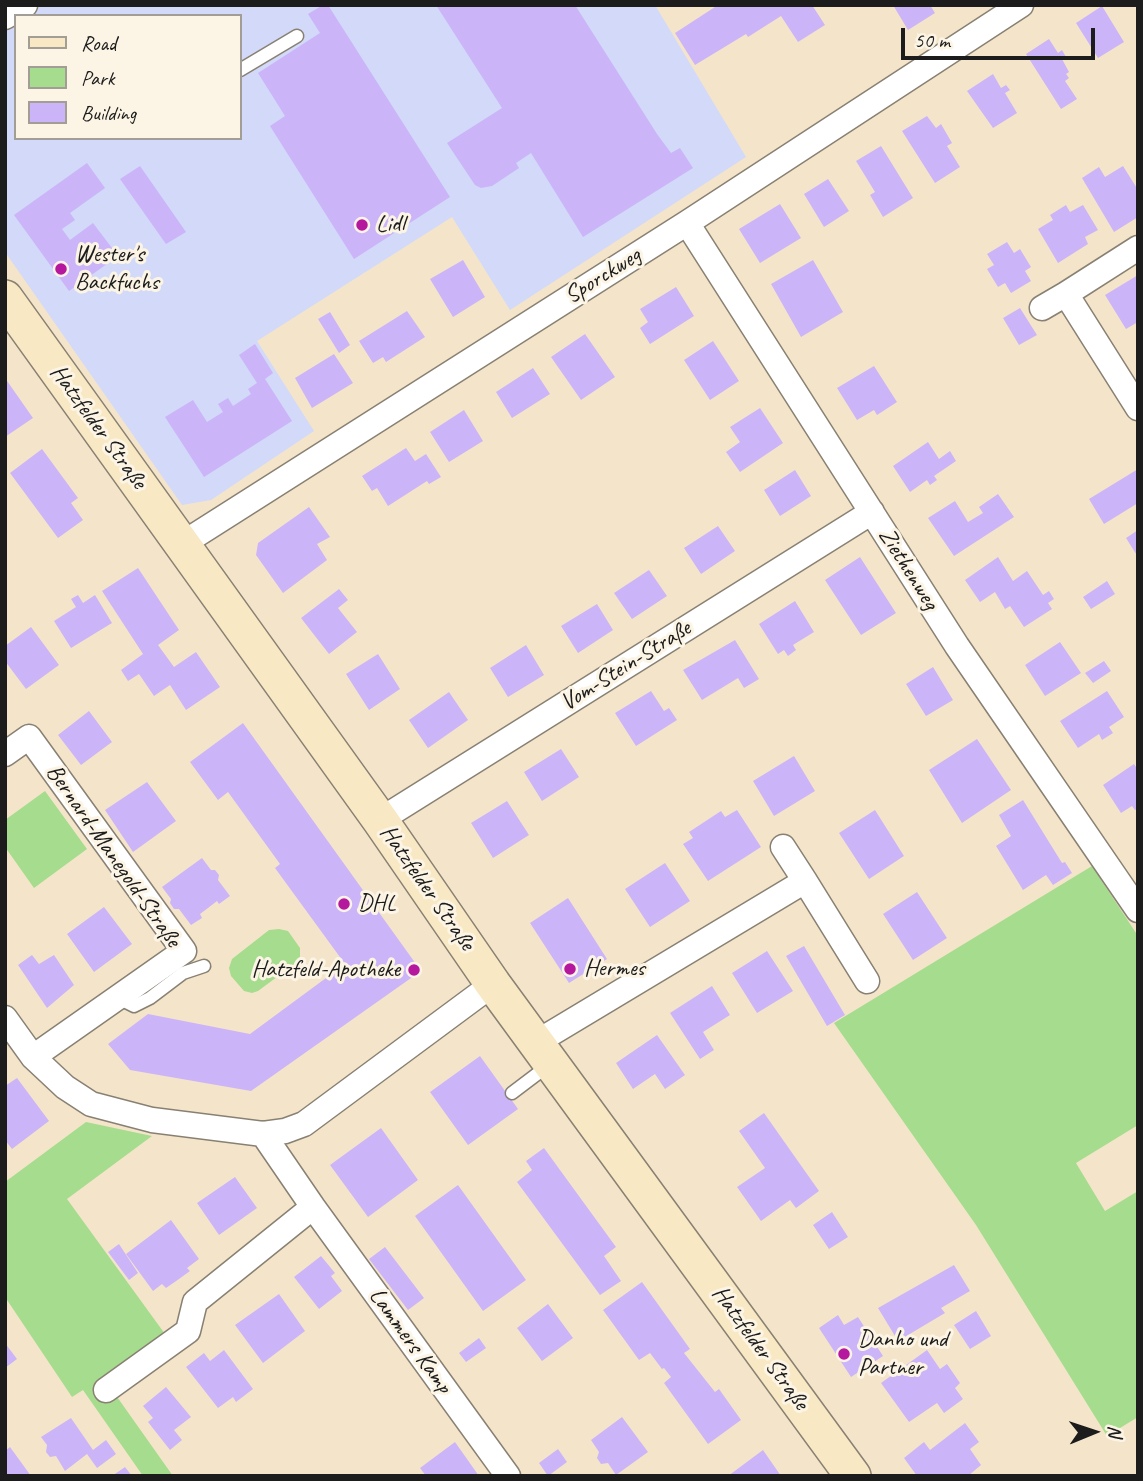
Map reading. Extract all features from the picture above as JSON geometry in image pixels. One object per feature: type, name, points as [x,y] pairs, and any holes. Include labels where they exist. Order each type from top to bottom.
[{"type":"street","points":[[5,17],[25,5]]},
{"type":"street","name":"Sporckweg","points":[[182,544],[687,223],[1021,5]]},
{"type":"street","name":"Ziethenweg","points":[[687,223],[957,646],[1138,909]]},
{"type":"street","points":[[1042,308],[1138,248]]},
{"type":"street","points":[[1066,294],[1138,408]]},
{"type":"street","name":"Hatzfelder Straße","points":[[5,298],[380,820],[493,984],[853,1476]]},
{"type":"street","name":"Vom-Stein-Straße","points":[[380,820],[872,512]]},
{"type":"street","name":"Bernard-Manegold-Straße","points":[[5,754],[29,737],[184,951],[33,1057]]},
{"type":"street","points":[[783,847],[867,981]]},
{"type":"street","points":[[545,1052],[804,881]]},
{"type":"street","points":[[5,1018],[33,1057],[65,1087],[92,1104],[152,1120],[263,1133],[285,1131],[304,1124],[493,984]]},
{"type":"street","name":"Lammers Kamp","points":[[263,1133],[313,1207],[508,1476]]},
{"type":"street","points":[[106,1390],[188,1331],[195,1302],[313,1207]]},
{"type":"lane","points":[[242,70],[297,36]]},
{"type":"lane","points":[[118,998],[134,1006],[150,998],[183,973],[204,966]]},
{"type":"lane","points":[[512,1093],[545,1052]]},
{"type":"shaded area","points":[[5,5],[655,5],[746,157],[510,310],[452,217],[257,341],[314,431],[211,500],[182,505],[5,252]]},
{"type":"green space","points":[[45,791],[87,849],[34,888],[5,847],[5,820]]},
{"type":"green space","points":[[1092,866],[1138,936],[1138,1125],[1076,1163],[1105,1211],[1138,1191],[1138,1417],[1107,1436],[976,1225],[834,1023]]},
{"type":"green space","points":[[269,930],[288,931],[300,948],[300,960],[258,991],[244,991],[231,976],[229,968],[232,959]]},
{"type":"green space","points":[[86,1122],[152,1136],[67,1199],[165,1334],[103,1377],[173,1476],[143,1476],[83,1390],[72,1397],[5,1297],[5,1182]]},
{"type":"building","points":[[328,5],[450,197],[354,259],[270,126],[285,116],[258,73],[320,33],[308,14]]},
{"type":"building","points":[[436,5],[575,5],[657,134],[671,153],[680,148],[693,168],[583,237],[531,153],[516,163],[519,168],[492,186],[481,188],[475,185],[447,143],[502,108]]},
{"type":"building","points":[[718,5],[812,5],[825,25],[798,42],[781,16],[695,65],[675,33]]},
{"type":"building","points":[[893,5],[930,5],[935,13],[908,30]]},
{"type":"building","points":[[1102,6],[1124,42],[1098,58],[1076,23]]},
{"type":"building","points":[[1049,39],[1058,53],[1062,50],[1066,57],[1062,59],[1069,72],[1066,74],[1069,78],[1065,81],[1077,99],[1061,109],[1026,54]]},
{"type":"building","points":[[993,74],[1001,88],[1006,85],[1010,90],[1005,93],[1017,113],[993,128],[967,91]]},
{"type":"building","points":[[927,116],[936,128],[941,124],[952,143],[947,146],[960,167],[935,183],[902,131]]},
{"type":"building","points":[[881,146],[913,198],[883,217],[870,195],[875,192],[856,161]]},
{"type":"building","points":[[87,163],[105,188],[70,213],[75,220],[62,229],[70,240],[93,223],[118,256],[69,291],[14,215]]},
{"type":"building","points":[[140,166],[186,232],[166,244],[120,179]]},
{"type":"building","points":[[1123,166],[1138,190],[1138,217],[1114,232],[1082,178],[1099,167],[1105,177]]},
{"type":"building","points":[[828,179],[849,211],[824,227],[804,194]]},
{"type":"building","points":[[780,204],[801,238],[760,263],[739,229]]},
{"type":"building","points":[[1066,205],[1070,212],[1083,205],[1098,230],[1085,237],[1088,244],[1058,263],[1038,229],[1053,220],[1050,215]]},
{"type":"building","points":[[1007,242],[1014,253],[1020,249],[1031,267],[1025,271],[1031,281],[1011,293],[1005,283],[998,287],[987,269],[994,265],[987,254]]},
{"type":"building","points":[[463,260],[485,297],[453,317],[430,279]]},
{"type":"building","points":[[813,260],[843,312],[801,337],[771,284]]},
{"type":"building","points":[[1138,275],[1138,322],[1126,329],[1105,295]]},
{"type":"building","points":[[676,287],[694,316],[650,344],[640,328],[648,322],[640,309]]},
{"type":"building","points":[[1020,308],[1037,335],[1019,345],[1003,318]]},
{"type":"building","points":[[407,311],[425,337],[386,362],[383,357],[373,363],[359,341]]},
{"type":"building","points":[[330,312],[350,345],[339,353],[318,319]]},
{"type":"building","points":[[585,334],[615,377],[581,400],[551,357]]},
{"type":"building","points":[[713,341],[739,381],[710,400],[684,360]]},
{"type":"building","points":[[255,344],[273,373],[265,379],[292,421],[204,477],[165,417],[193,400],[207,422],[223,412],[218,404],[228,398],[233,406],[251,394],[248,389],[257,383],[239,355]]},
{"type":"building","points":[[334,354],[353,383],[312,408],[295,378]]},
{"type":"building","points":[[874,366],[897,402],[877,415],[874,410],[857,420],[837,388]]},
{"type":"building","points":[[533,368],[550,394],[512,418],[496,392]]},
{"type":"building","points":[[5,378],[33,418],[5,437]]},
{"type":"building","points":[[760,408],[783,443],[740,472],[726,452],[740,442],[730,427]]},
{"type":"building","points":[[464,410],[483,441],[449,462],[430,432]]},
{"type":"building","points":[[928,442],[939,459],[950,451],[956,461],[934,476],[937,480],[930,485],[927,480],[910,492],[893,466]]},
{"type":"building","points":[[406,448],[415,461],[426,454],[441,477],[429,484],[427,481],[388,506],[377,488],[372,491],[362,476]]},
{"type":"building","points":[[42,449],[78,498],[71,503],[83,520],[58,538],[10,473]]},
{"type":"building","points":[[1138,469],[1138,503],[1104,524],[1089,499]]},
{"type":"building","points":[[795,470],[811,496],[780,516],[764,490]]},
{"type":"building","points":[[998,494],[1014,517],[954,556],[928,518],[955,501],[968,522],[983,513],[979,507]]},
{"type":"building","points":[[309,507],[330,537],[317,544],[327,560],[283,593],[256,555],[258,543]]},
{"type":"building","points":[[718,526],[735,551],[701,574],[684,548]]},
{"type":"building","points":[[1138,530],[1138,557],[1126,538]]},
{"type":"building","points":[[860,557],[896,613],[861,635],[825,580]]},
{"type":"building","points":[[998,557],[1013,581],[1027,571],[1043,595],[1049,591],[1054,599],[1048,603],[1052,609],[1024,627],[1010,606],[1005,609],[995,592],[980,602],[965,580]]},
{"type":"building","points":[[138,568],[179,630],[158,645],[174,667],[196,652],[220,687],[186,710],[170,685],[154,696],[139,674],[128,681],[121,670],[143,654],[102,591]]},
{"type":"building","points":[[649,570],[667,596],[632,619],[614,593]]},
{"type":"building","points":[[1107,581],[1115,594],[1091,609],[1083,597]]},
{"type":"building","points":[[339,589],[348,600],[338,608],[357,632],[329,654],[301,618]]},
{"type":"building","points":[[78,595],[83,603],[95,595],[112,623],[71,648],[54,621],[76,607],[71,599]]},
{"type":"building","points":[[795,601],[814,632],[793,645],[796,650],[788,656],[784,650],[778,654],[759,624]]},
{"type":"building","points":[[597,604],[613,630],[578,653],[561,626]]},
{"type":"building","points":[[31,627],[59,665],[26,689],[5,661],[5,646]]},
{"type":"building","points":[[735,640],[759,679],[744,688],[738,678],[702,700],[683,670]]},
{"type":"building","points":[[1060,642],[1081,673],[1045,696],[1025,665]]},
{"type":"building","points":[[526,645],[544,675],[508,697],[490,668]]},
{"type":"building","points":[[378,654],[400,689],[369,710],[346,674]]},
{"type":"building","points":[[1104,661],[1111,671],[1093,683],[1085,673]]},
{"type":"building","points":[[933,667],[953,700],[926,716],[906,684]]},
{"type":"building","points":[[651,691],[664,711],[669,708],[677,720],[636,746],[615,713]]},
{"type":"building","points":[[1107,691],[1124,717],[1109,727],[1113,733],[1102,740],[1099,734],[1078,748],[1060,721]]},
{"type":"building","points":[[449,692],[468,720],[428,748],[409,720]]},
{"type":"building","points":[[89,711],[112,742],[81,765],[58,735]]},
{"type":"building","points":[[243,723],[421,971],[251,1091],[130,1070],[108,1044],[148,1014],[250,1034],[345,964],[275,868],[280,864],[228,792],[218,800],[190,762]]},
{"type":"building","points":[[977,739],[1011,790],[962,823],[929,770]]},
{"type":"building","points":[[561,749],[579,777],[542,801],[524,772]]},
{"type":"building","points":[[794,756],[815,791],[774,816],[753,781]]},
{"type":"building","points":[[1134,764],[1138,770],[1138,809],[1135,810],[1132,806],[1121,813],[1103,785]]},
{"type":"building","points":[[147,782],[176,821],[133,852],[105,810]]},
{"type":"building","points":[[1023,800],[1062,863],[1065,862],[1072,873],[1053,885],[1046,875],[1023,890],[996,846],[1011,836],[999,815]]},
{"type":"building","points":[[507,801],[529,835],[493,858],[471,823]]},
{"type":"building","points":[[737,810],[761,847],[708,881],[683,844],[693,838],[689,832],[721,811],[725,817]]},
{"type":"building","points":[[875,810],[904,856],[869,879],[839,833]]},
{"type":"building","points":[[202,858],[211,870],[215,870],[219,875],[218,880],[230,896],[219,904],[217,901],[200,914],[202,918],[191,925],[179,909],[174,909],[170,903],[171,899],[162,887]]},
{"type":"building","points":[[665,863],[690,901],[650,927],[625,889]]},
{"type":"building","points":[[917,892],[947,938],[913,960],[883,914]]},
{"type":"building","points":[[568,898],[607,959],[569,983],[530,923]]},
{"type":"building","points":[[104,907],[132,944],[94,972],[67,934]]},
{"type":"building","points":[[804,946],[845,1015],[827,1026],[786,956]]},
{"type":"building","points":[[767,951],[793,991],[757,1013],[732,973]]},
{"type":"building","points":[[32,955],[39,964],[54,955],[74,985],[47,1008],[18,965]]},
{"type":"building","points":[[712,986],[730,1015],[703,1032],[714,1050],[700,1059],[670,1013]]},
{"type":"building","points":[[657,1035],[685,1075],[665,1089],[655,1074],[633,1089],[616,1063]]},
{"type":"building","points":[[480,1056],[518,1109],[468,1145],[430,1092]]},
{"type":"building","points":[[17,1078],[49,1121],[12,1149],[5,1140],[5,1086]]},
{"type":"building","points":[[764,1113],[819,1191],[796,1208],[790,1200],[761,1221],[737,1187],[765,1168],[739,1131]]},
{"type":"building","points":[[381,1128],[418,1180],[368,1217],[330,1165]]},
{"type":"building","points":[[544,1148],[616,1247],[604,1256],[621,1281],[600,1295],[517,1182],[532,1170],[526,1161]]},
{"type":"building","points":[[235,1177],[257,1208],[219,1235],[197,1203]]},
{"type":"building","points":[[458,1185],[526,1280],[483,1311],[415,1216]]},
{"type":"building","points":[[832,1212],[848,1237],[829,1249],[813,1225]]},
{"type":"building","points":[[171,1220],[199,1259],[187,1268],[190,1271],[179,1279],[166,1288],[162,1284],[153,1291],[126,1254]]},
{"type":"building","points":[[119,1244],[138,1273],[129,1280],[108,1252]]},
{"type":"building","points":[[385,1247],[424,1298],[408,1310],[369,1259]]},
{"type":"building","points":[[321,1256],[335,1273],[331,1276],[342,1291],[319,1309],[294,1277]]},
{"type":"building","points":[[954,1265],[970,1291],[941,1308],[945,1313],[898,1341],[878,1308]]},
{"type":"building","points":[[642,1282],[690,1349],[684,1353],[715,1392],[719,1389],[741,1420],[708,1444],[664,1383],[671,1377],[664,1368],[662,1369],[650,1353],[639,1360],[603,1310]]},
{"type":"building","points":[[279,1294],[305,1331],[263,1363],[235,1325]]},
{"type":"building","points":[[548,1304],[573,1338],[542,1361],[517,1328]]},
{"type":"building","points":[[976,1311],[991,1336],[970,1349],[954,1325]]},
{"type":"building","points":[[838,1315],[844,1325],[858,1317],[883,1356],[851,1377],[819,1328]]},
{"type":"building","points":[[479,1338],[486,1348],[466,1362],[459,1353]]},
{"type":"building","points":[[5,1343],[17,1359],[5,1368]]},
{"type":"building","points":[[224,1350],[253,1389],[236,1402],[233,1397],[218,1408],[186,1367],[204,1353],[210,1361]]},
{"type":"building","points":[[927,1350],[940,1369],[947,1364],[960,1383],[955,1388],[963,1399],[944,1413],[937,1403],[909,1422],[881,1383]]},
{"type":"building","points":[[166,1387],[191,1417],[174,1430],[182,1440],[170,1450],[148,1422],[153,1418],[143,1406]]},
{"type":"building","points":[[622,1417],[648,1452],[616,1475],[608,1463],[601,1464],[597,1458],[599,1452],[591,1440]]},
{"type":"building","points":[[71,1418],[93,1450],[106,1440],[116,1454],[97,1468],[87,1454],[65,1471],[56,1456],[50,1457],[46,1452],[47,1445],[41,1437]]},
{"type":"building","points":[[965,1423],[979,1442],[970,1449],[981,1465],[968,1476],[917,1476],[904,1458],[924,1442],[930,1450]]},
{"type":"building","points":[[455,1442],[479,1476],[426,1476],[420,1468]]},
{"type":"building","points":[[10,1447],[31,1476],[5,1476],[5,1451]]},
{"type":"building","points":[[558,1449],[567,1462],[548,1476],[539,1463]]},
{"type":"building","points":[[763,1450],[781,1476],[728,1476]]},
{"type":"building","points":[[125,1467],[132,1476],[112,1476]]},
{"type":"place","name":"Lidl","points":[[362,225]]},
{"type":"place","name":"Wester's Backfuchs","points":[[61,269]]},
{"type":"place","name":"DHL","points":[[344,904]]},
{"type":"place","name":"Hermes","points":[[570,969]]},
{"type":"place","name":"Hatzfeld-Apotheke","points":[[414,970]]},
{"type":"place","name":"Danho und Partner","points":[[844,1354]]}]
